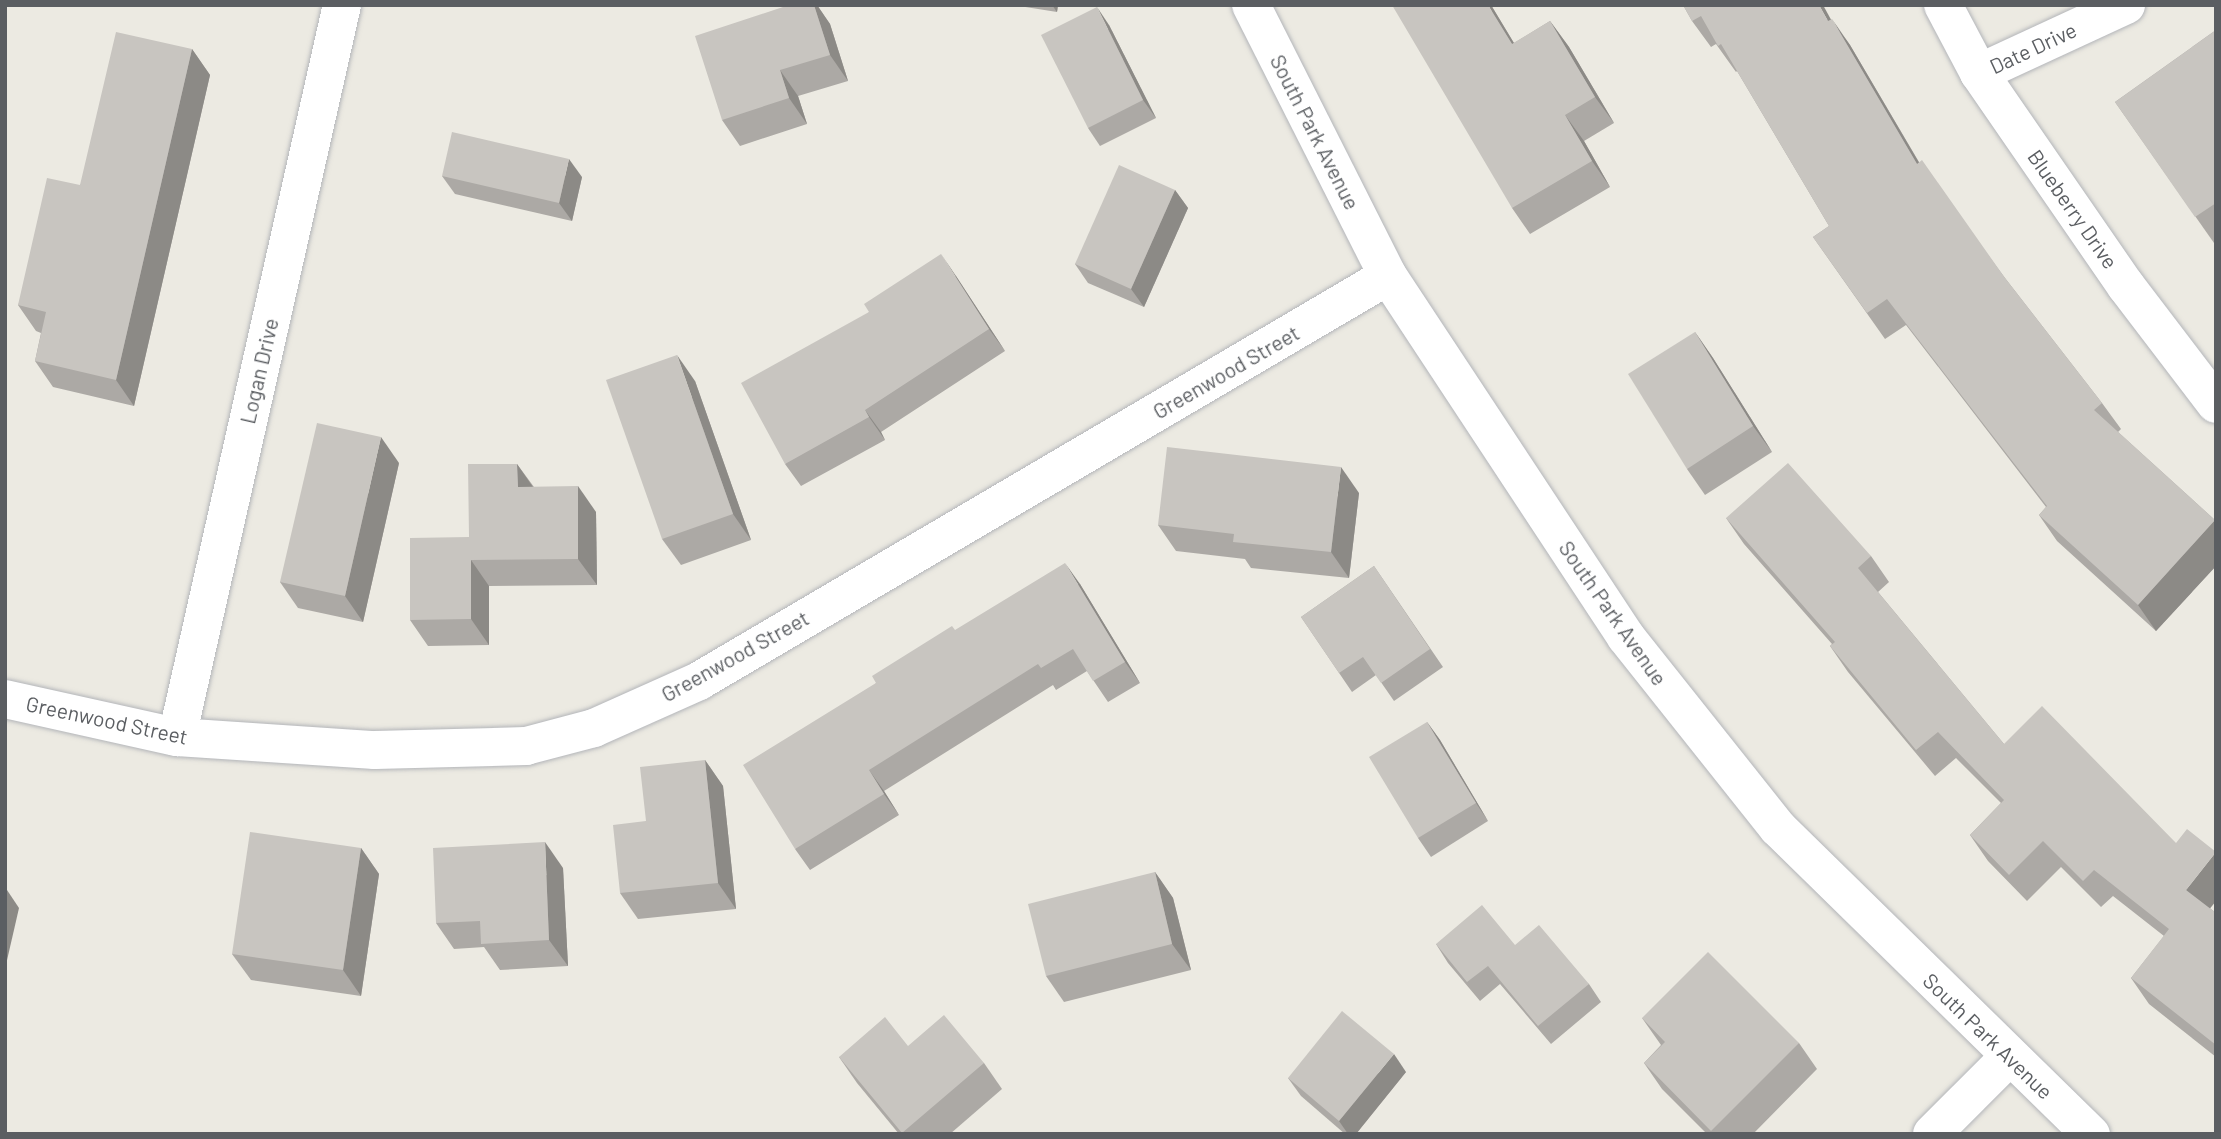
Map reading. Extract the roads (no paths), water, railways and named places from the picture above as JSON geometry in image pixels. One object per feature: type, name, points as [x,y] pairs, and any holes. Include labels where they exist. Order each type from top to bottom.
[{"type":"street","name":"Logan Drive","points":[[177,737],[342,5]]},
{"type":"street","name":"South Park Avenue","points":[[1251,5],[1388,276],[1626,637],[1777,828],[2091,1134]]},
{"type":"street","name":"Blueberry Drive","points":[[1943,5],[1979,73],[2126,286],[2216,404]]},
{"type":"street","name":"Date Drive","points":[[1979,73],[2126,5]]},
{"type":"street","name":"Greenwood Street","points":[[5,698],[177,737],[450,751],[526,746],[594,728],[699,681],[1388,276]]},
{"type":"street","points":[[1932,1134],[2009,1057]]}]
